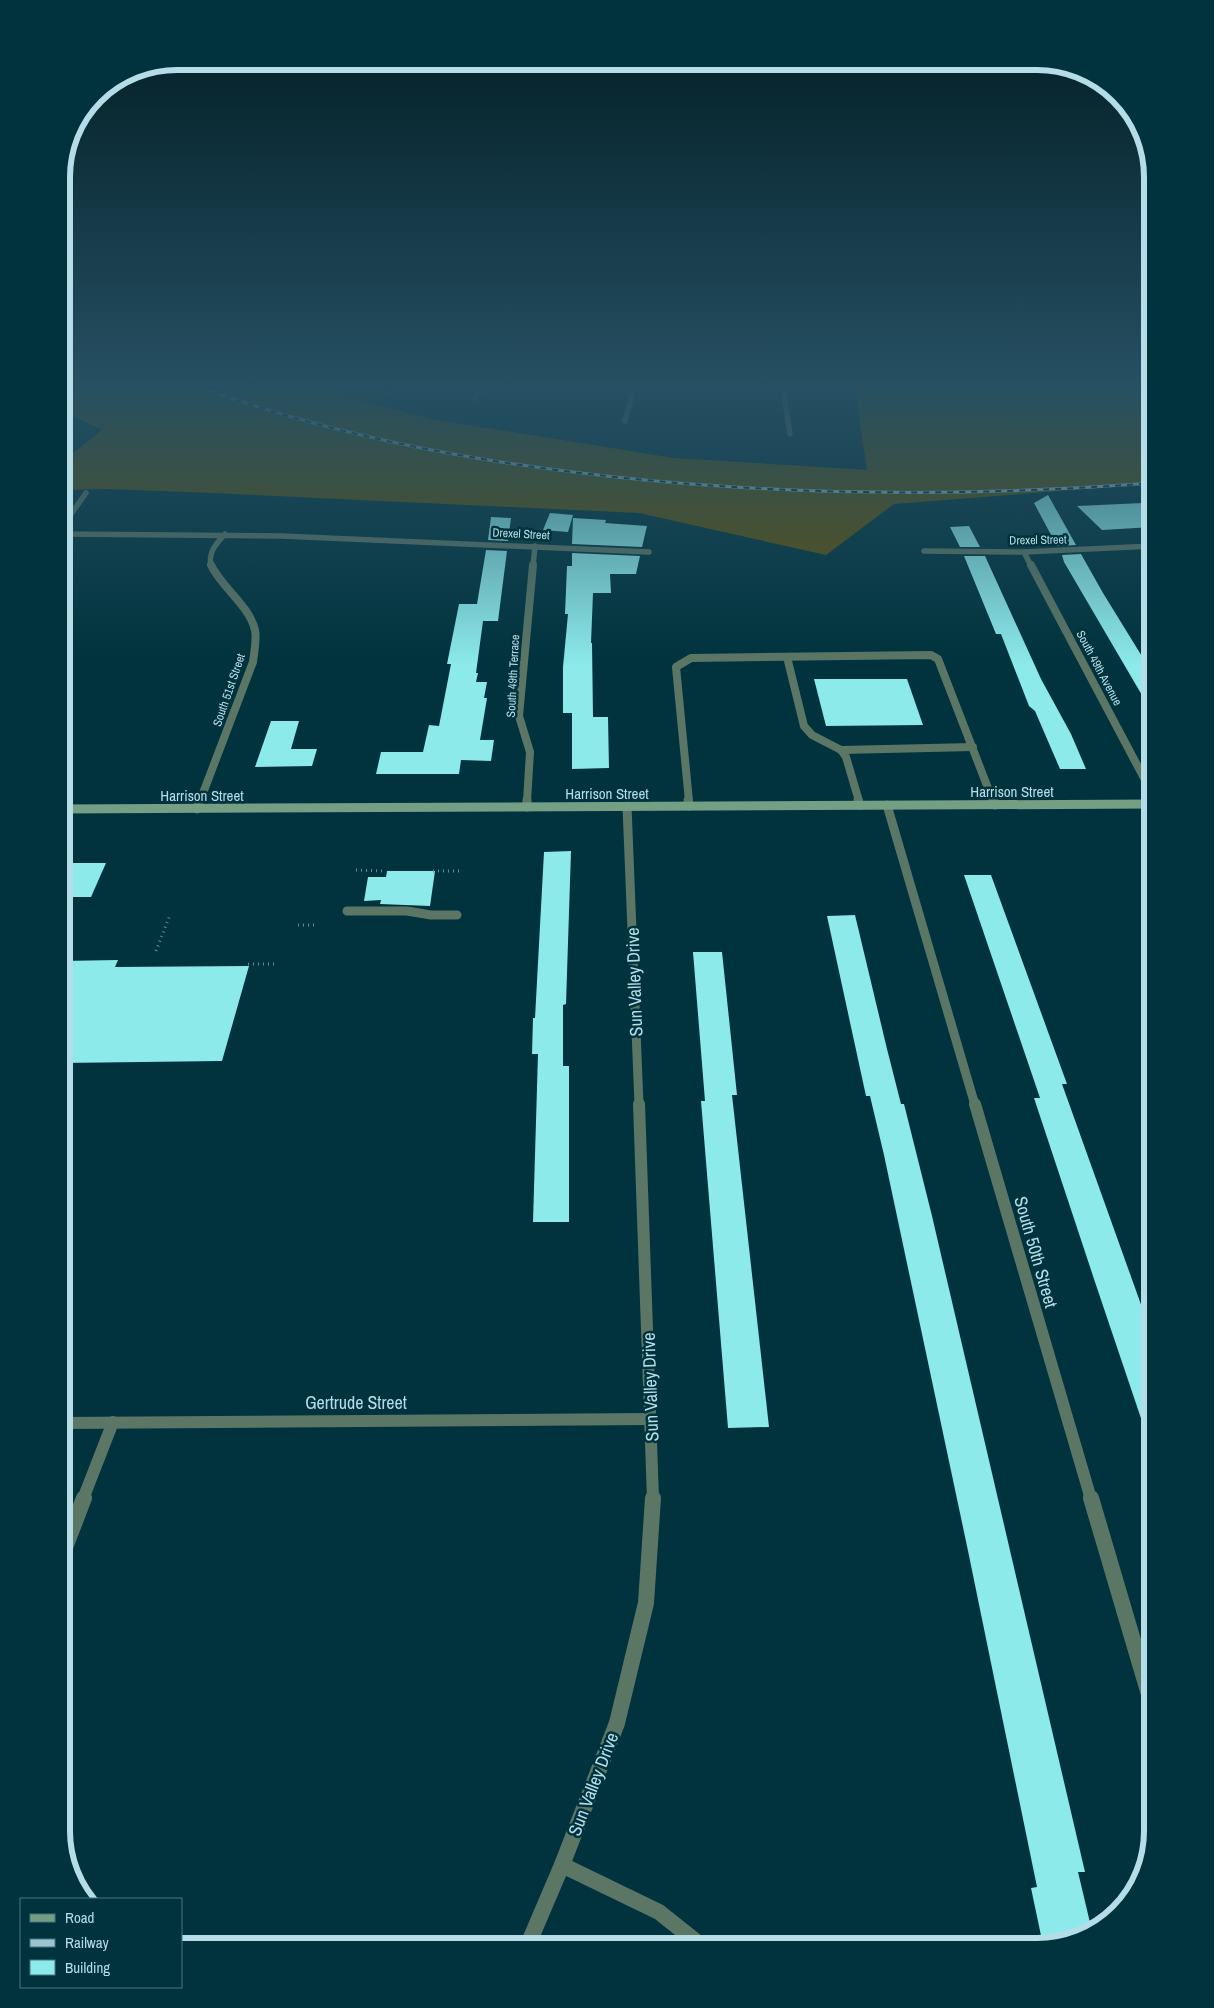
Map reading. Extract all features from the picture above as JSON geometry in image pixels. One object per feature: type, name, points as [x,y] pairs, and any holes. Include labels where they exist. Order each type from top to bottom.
[{"type":"main road","name":"Harrison Street","points":[[70,809],[1144,804]]},
{"type":"street","points":[[70,515],[86,493]]},
{"type":"street","name":"Drexel Street","points":[[70,534],[225,534],[416,540],[650,552]]},
{"type":"street","name":"South 51st Street","points":[[197,809],[253,662],[256,636],[248,613],[218,578],[210,565],[209,558],[212,551],[225,534]]},
{"type":"street","name":"South 49th Terrace","points":[[526,807],[530,752],[519,716],[535,546]]},
{"type":"street","name":"Drexel Street","points":[[924,551],[1024,552],[1144,546]]},
{"type":"street","name":"South 49th Avenue","points":[[1024,552],[1144,778]]},
{"type":"street","points":[[689,806],[676,667],[691,658],[931,655],[938,659],[995,805]]},
{"type":"street","points":[[787,657],[804,726],[812,735],[841,750],[846,757],[860,805]]},
{"type":"street","points":[[841,750],[973,747]]},
{"type":"street","name":"South 50th Street","points":[[887,805],[1144,1677]]},
{"type":"street","name":"Sun Valley Drive","points":[[532,1938],[617,1724],[646,1603],[653,1499],[627,806]]},
{"type":"street","points":[[347,911],[407,911],[431,915],[457,915]]},
{"type":"street","name":"Gertrude Street","points":[[70,1423],[651,1419]]},
{"type":"street","points":[[70,1534],[113,1422]]},
{"type":"street","points":[[562,1865],[659,1912],[692,1938]]},
{"type":"path","points":[[356,870],[382,870]]},
{"type":"path","points":[[433,871],[461,871]]},
{"type":"path","points":[[156,951],[170,915]]},
{"type":"path","points":[[298,925],[316,925]]},
{"type":"path","points":[[248,964],[275,964]]},
{"type":"shaded area","points":[[70,478],[1144,478],[1144,483],[1122,486],[894,504],[826,555],[639,513],[108,489],[70,490]]},
{"type":"building","points":[[1048,495],[1076,545],[1057,546],[1034,503]]},
{"type":"building","points":[[1143,503],[1144,528],[1102,530],[1077,506]]},
{"type":"building","points":[[550,513],[573,515],[568,532],[543,530]]},
{"type":"building","points":[[491,517],[511,518],[508,541],[488,540]]},
{"type":"building","points":[[573,518],[606,520],[605,523],[647,526],[642,547],[572,544]]},
{"type":"building","points":[[969,526],[980,547],[960,547],[950,527]]},
{"type":"building","points":[[486,550],[507,551],[498,621],[483,621],[476,673],[478,673],[476,682],[487,682],[484,698],[487,698],[480,740],[494,740],[491,761],[461,760],[459,774],[376,774],[381,752],[423,752],[429,725],[439,726],[451,664],[447,664],[459,604],[477,604]]},
{"type":"building","points":[[572,553],[640,556],[636,574],[610,574],[611,593],[593,593],[591,643],[593,717],[608,717],[609,768],[572,769],[572,713],[563,713],[563,667],[568,614],[565,614],[567,566],[572,566]]},
{"type":"building","points":[[1081,554],[1144,658],[1144,699],[1064,562],[1062,555]]},
{"type":"building","points":[[964,556],[985,556],[1041,679],[1071,734],[1086,769],[1060,769],[1035,711],[1029,706],[1001,634],[996,634]]},
{"type":"building","points":[[814,679],[907,679],[923,725],[826,726]]},
{"type":"building","points":[[271,721],[299,721],[291,749],[317,749],[312,766],[255,767]]},
{"type":"building","points":[[571,851],[566,1004],[563,1005],[563,1066],[569,1066],[569,1222],[533,1222],[538,1054],[532,1054],[533,1018],[535,1018],[544,852]]},
{"type":"building","points":[[70,863],[106,863],[91,897],[70,897]]},
{"type":"building","points":[[387,871],[435,871],[430,906],[380,904],[381,900],[364,901],[368,877],[386,877]]},
{"type":"building","points":[[964,875],[991,875],[1067,1084],[1062,1084],[1144,1313],[1144,1427],[1034,1098],[1040,1098]]},
{"type":"building","points":[[855,915],[901,1104],[904,1104],[932,1216],[1085,1872],[1078,1872],[1090,1923],[1058,1936],[1042,1938],[1031,1888],[1037,1887],[967,1546],[884,1155],[870,1096],[866,1096],[827,916]]},
{"type":"building","points":[[693,952],[722,952],[737,1095],[732,1095],[769,1427],[728,1428],[701,1101],[705,1101]]},
{"type":"building","points":[[118,960],[115,967],[249,966],[222,1061],[70,1063],[70,961]]},
{"type":"railway","points":[[623,478],[743,488],[879,492],[1016,491],[1144,484]]}]
